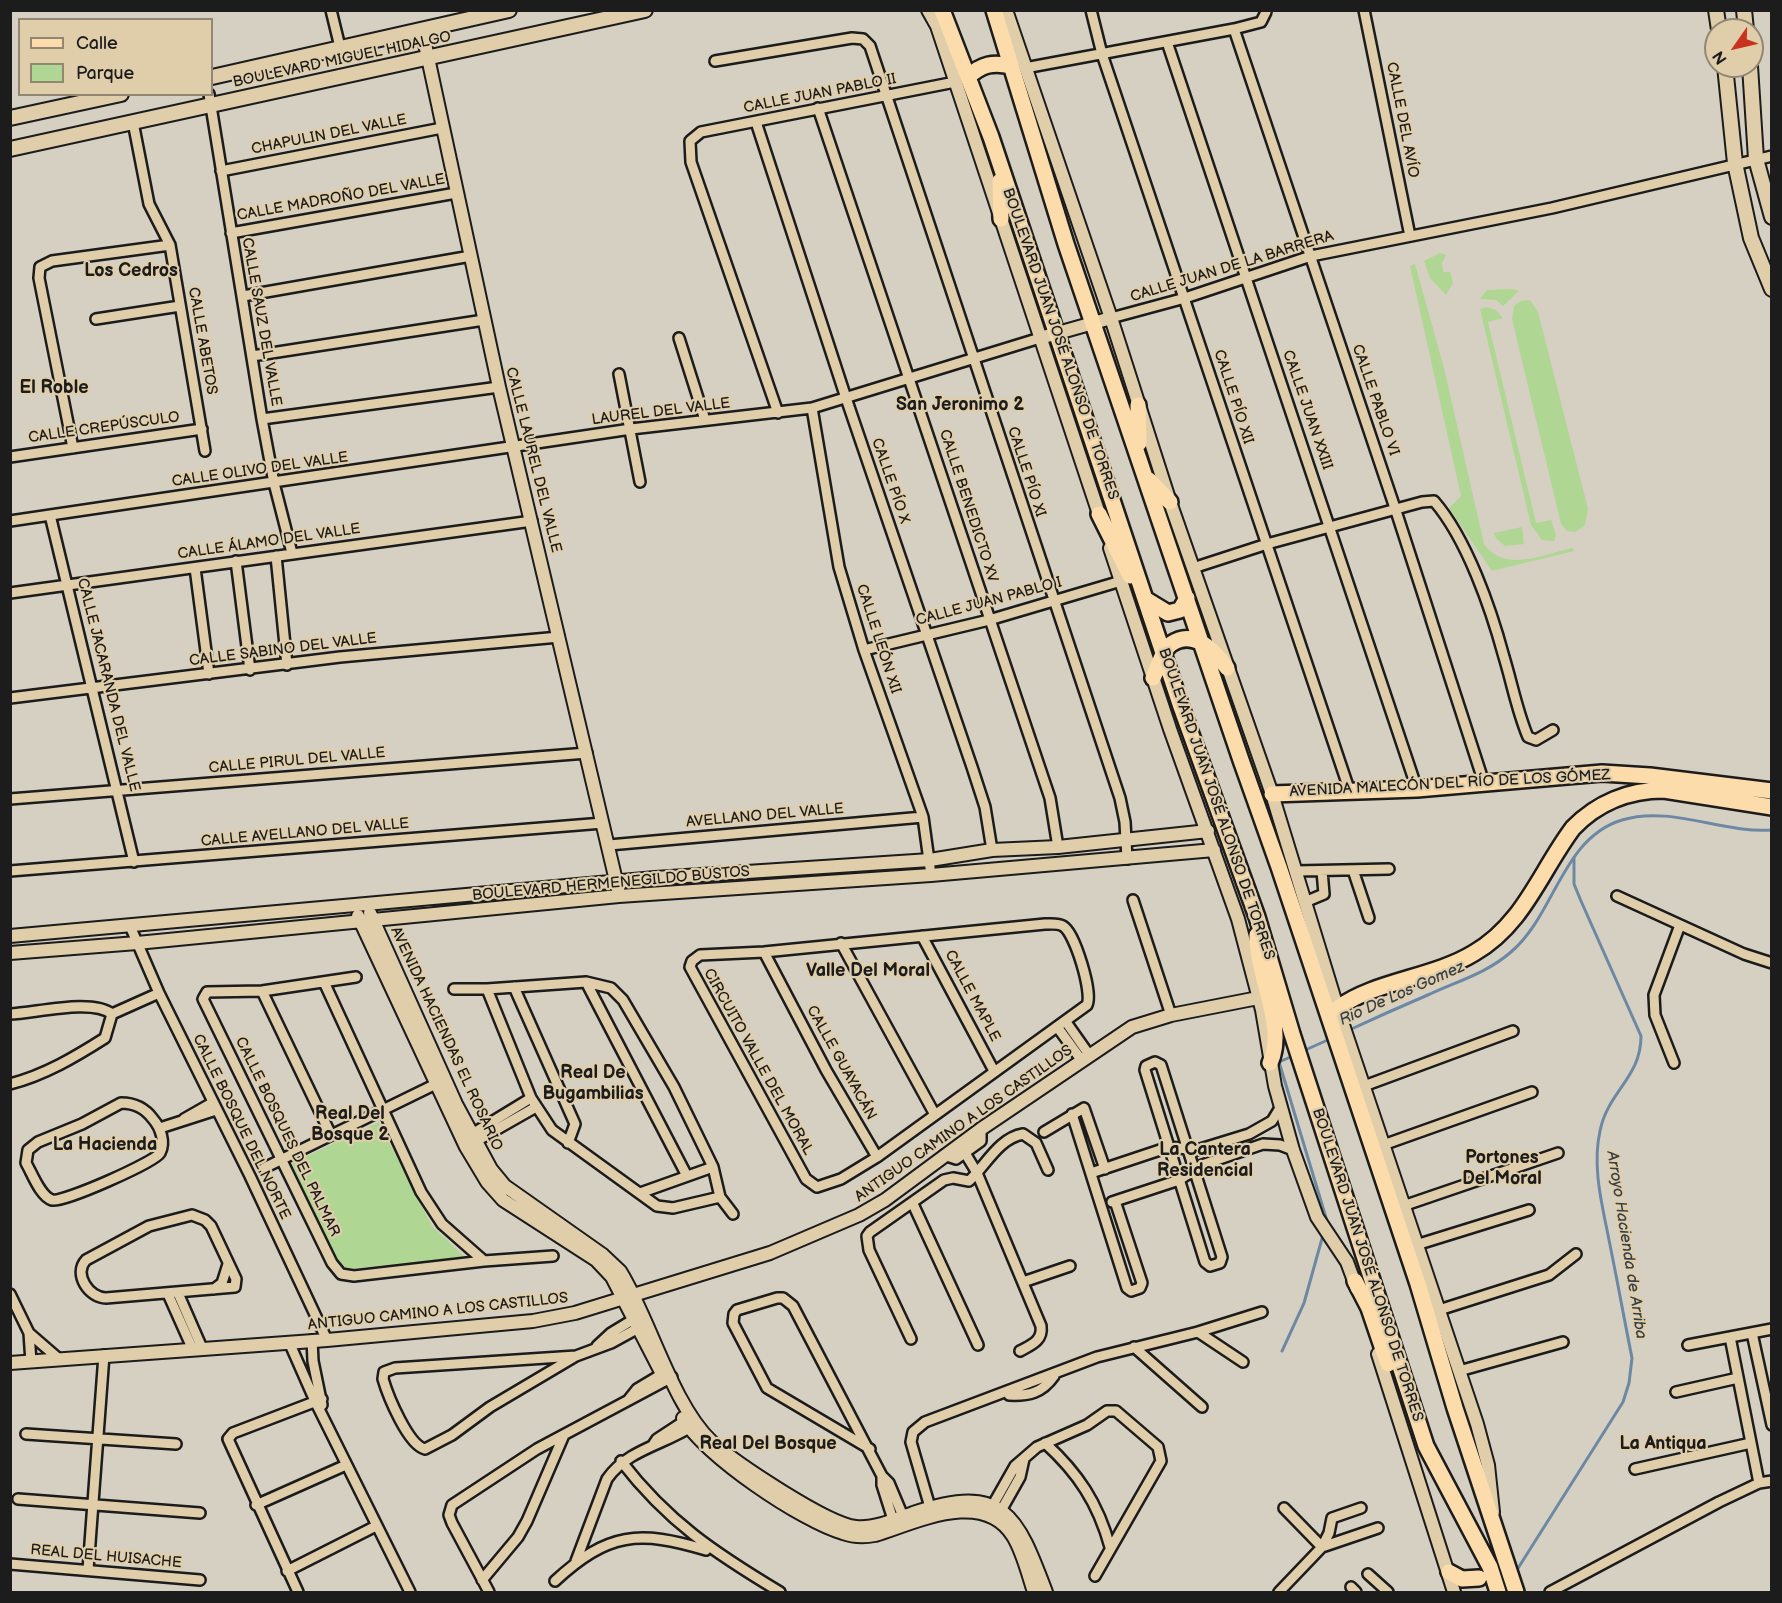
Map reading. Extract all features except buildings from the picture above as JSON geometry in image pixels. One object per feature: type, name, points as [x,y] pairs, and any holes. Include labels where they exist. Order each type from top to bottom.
[{"type":"main road","name":"BOULEVARD MIGUEL HIDALGO","points":[[213,77],[509,10]]},
{"type":"main road","name":"BOULEVARD MIGUEL HIDALGO","points":[[10,149],[133,122],[210,99],[428,58],[645,10]]},
{"type":"main road","name":"BOULEVARD JUAN JOSÉ ALONSO DE TORRES","points":[[942,10],[961,79],[999,163],[1164,654],[1257,917],[1292,1034],[1426,1446],[1498,1593]]},
{"type":"main road","points":[[994,10],[1018,67]]},
{"type":"main road","points":[[1008,15],[1018,67],[1093,323],[1202,642],[1334,1009],[1516,1593]]},
{"type":"main road","points":[[961,79],[987,64],[999,63],[1018,67]]},
{"type":"main road","points":[[1726,78],[1735,163],[1751,238],[1772,289]]},
{"type":"main road","points":[[1751,78],[1756,159],[1772,217]]},
{"type":"main road","points":[[10,118],[113,96]]},
{"type":"main road","points":[[999,163],[1001,219]]},
{"type":"main road","points":[[1138,405],[1140,458]]},
{"type":"main road","points":[[1146,475],[1170,502]]},
{"type":"main road","points":[[1099,514],[1129,574],[1147,601],[1162,611],[1173,613],[1183,607],[1187,598]]},
{"type":"main road","points":[[1153,678],[1164,654],[1176,642],[1189,638],[1202,642],[1227,668]]},
{"type":"main road","name":"AVENIDA MALECÓN DEL RÍO DE LOS GÓMEZ","points":[[1272,794],[1417,789],[1572,774],[1620,774],[1772,791]]},
{"type":"main road","name":"AVENIDA MALECÓN DEL RÍO DE LOS GÓMEZ","points":[[1334,1009],[1359,996],[1453,964],[1488,945],[1517,917],[1573,828],[1602,806],[1621,796],[1650,790],[1772,807]]},
{"type":"main road","points":[[1257,917],[1258,965],[1275,1034],[1274,1052],[1270,1063]]},
{"type":"main road","points":[[1355,1281],[1369,1308],[1395,1382],[1414,1411]]},
{"type":"main road","points":[[1449,1572],[1462,1579],[1486,1572]]},
{"type":"main road","points":[[1471,1593],[1486,1572]]},
{"type":"street","points":[[331,10],[340,47]]},
{"type":"street","name":"BOULEVARD JUAN JOSÉ ALONSO DE TORRES","points":[[928,10],[961,79],[1001,219],[1040,338],[1153,678],[1238,918],[1258,998],[1280,1108],[1293,1150],[1317,1217],[1347,1262],[1355,1281],[1454,1593]]},
{"type":"street","name":"CALLE PÍO XII","points":[[1091,10],[1102,54],[1350,792]]},
{"type":"street","name":"CALLE DEL AVÍO","points":[[1364,10],[1410,236]]},
{"type":"street","points":[[1266,12],[1261,22],[1234,29],[1018,67],[1111,318],[1170,502],[1272,794],[1334,1009]]},
{"type":"street","name":"CALLE PABLO VI","points":[[1234,29],[1396,510],[1484,783]]},
{"type":"street","name":"CALLE LAUREL DEL VALLE","points":[[422,30],[499,387],[609,845],[619,896]]},
{"type":"street","name":"CALLE PÍO XI","points":[[715,61],[860,38],[867,42],[1120,798],[1127,841],[1126,859]]},
{"type":"street","name":"CALLE JUAN XXIII","points":[[1167,42],[1417,789]]},
{"type":"street","name":"CALLE JUAN PABLO II","points":[[778,413],[691,162],[688,149],[692,137],[701,132],[756,123],[818,108],[886,97],[961,79]]},
{"type":"street","name":"CALLE SAUZ DEL VALLE","points":[[210,99],[262,419],[274,483],[292,553]]},
{"type":"street","name":"CALLE BENEDICTO XV","points":[[818,108],[1050,798],[1058,847]]},
{"type":"street","name":"CALLE ABETOS","points":[[133,122],[149,204],[170,245],[205,451]]},
{"type":"street","name":"CALLE PÍO X","points":[[756,123],[846,398],[985,807],[992,850]]},
{"type":"street","name":"CHAPULIN DEL VALLE","points":[[221,171],[442,128]]},
{"type":"street","name":"CALLE JUAN DE LA BARRERA","points":[[812,408],[910,379],[972,357],[1185,298],[1311,256],[1386,243],[1410,236],[1562,206],[1772,156]]},
{"type":"street","name":"CALLE MADROÑO DEL VALLE","points":[[231,233],[456,193]]},
{"type":"street","points":[[73,448],[39,278],[40,267],[52,261],[170,245]]},
{"type":"street","points":[[243,296],[471,256]]},
{"type":"street","points":[[96,319],[180,306]]},
{"type":"street","points":[[252,356],[484,320]]},
{"type":"street","points":[[679,338],[705,420]]},
{"type":"street","points":[[619,374],[640,482]]},
{"type":"street","points":[[262,419],[499,387]]},
{"type":"street","name":"LAUREL DEL VALLE","points":[[514,448],[631,429],[812,408]]},
{"type":"street","name":"CALLE LEÓN XII","points":[[812,408],[833,541],[864,650],[923,817],[931,875]]},
{"type":"street","name":"CALLE CREPÚSCULO","points":[[10,457],[202,429]]},
{"type":"street","name":"CALLE OLIVO DEL VALLE","points":[[10,521],[514,448]]},
{"type":"street","points":[[1193,568],[1267,544],[1422,502],[1434,501],[1442,509],[1475,576],[1500,643],[1528,737],[1536,740],[1553,730]]},
{"type":"street","name":"CALLE JACARANDA DEL VALLE","points":[[50,516],[120,792],[134,862]]},
{"type":"street","name":"CALLE ÁLAMO DEL VALLE","points":[[10,593],[532,521]]},
{"type":"street","points":[[276,556],[287,665]]},
{"type":"street","points":[[236,561],[250,670]]},
{"type":"street","points":[[195,568],[209,674]]},
{"type":"street","name":"CALLE JUAN PABLO I","points":[[864,650],[989,620],[1121,580]]},
{"type":"street","name":"CALLE SABINO DEL VALLE","points":[[10,698],[250,670],[340,657],[559,637]]},
{"type":"street","name":"CALLE PIRUL DEL VALLE","points":[[10,799],[586,753]]},
{"type":"street","name":"AVELLANO DEL VALLE","points":[[609,845],[923,817]]},
{"type":"street","name":"CALLE AVELLANO DEL VALLE","points":[[10,871],[603,823]]},
{"type":"street","name":"BOULEVARD HERMENEGILDO BUSTOS","points":[[10,936],[617,881],[930,860],[992,850],[1127,841],[1208,831]]},
{"type":"street","name":"BOULEVARD HERMENEGILDO BUSTOS","points":[[10,953],[137,943],[619,896],[931,875],[1214,850]]},
{"type":"street","points":[[1296,871],[1389,869]]},
{"type":"street","points":[[1353,870],[1369,918]]},
{"type":"street","points":[[1305,902],[1324,894],[1322,871]]},
{"type":"street","points":[[1617,896],[1744,954],[1772,963]]},
{"type":"street","points":[[1133,900],[1171,1015]]},
{"type":"street","name":"AVENIDA HACIENDAS EL ROSARIO","points":[[360,906],[469,1141],[505,1186],[620,1271],[667,1376],[704,1446],[728,1466],[823,1525],[842,1533],[865,1537],[900,1522],[932,1512],[994,1513]]},
{"type":"street","points":[[383,944],[385,928],[396,917]]},
{"type":"street","name":"AVENIDA HACIENDAS EL ROSARIO","points":[[367,921],[383,944],[391,975]]},
{"type":"street","name":"CIRCUITO VALLE DEL MORAL","points":[[1062,925],[1070,934],[1090,993],[1087,1005],[1062,1025],[934,1113],[877,1157],[831,1183],[817,1187],[808,1182],[691,972],[692,961],[700,955],[764,952],[922,936],[1062,925]]},
{"type":"street","points":[[1674,1063],[1653,1006],[1654,995],[1680,925]]},
{"type":"street","name":"CALLE BOSQUE DEL NORTE","points":[[130,926],[159,993],[327,1340]]},
{"type":"street","name":"CALLE MAPLE","points":[[922,936],[994,1071]]},
{"type":"street","points":[[841,943],[934,1113]]},
{"type":"street","name":"CALLE GUAYACÁN","points":[[764,952],[826,1070],[877,1157]]},
{"type":"street","points":[[331,1135],[262,990],[356,977]]},
{"type":"street","points":[[324,982],[383,1112],[433,1213],[456,1239],[484,1261],[553,1256]]},
{"type":"street","points":[[586,982],[687,1176]]},
{"type":"street","points":[[454,989],[586,982],[611,988],[623,1000],[674,1087],[713,1167],[720,1197],[733,1214]]},
{"type":"street","points":[[514,987],[575,1124],[568,1143]]},
{"type":"street","points":[[487,989],[531,1098],[552,1130],[657,1206],[668,1209],[720,1197]]},
{"type":"street","name":"CALLE BOSQUES DEL PALMAR","points":[[262,990],[207,992],[203,999],[332,1263],[341,1274],[354,1276],[484,1261]]},
{"type":"street","points":[[111,1014],[159,993]]},
{"type":"street","name":"ANTIGUO CAMINO A LOS CASTILLOS","points":[[10,1363],[327,1340],[549,1319],[630,1297],[770,1253],[859,1215],[885,1200],[981,1129],[1132,1027],[1171,1015],[1258,998]]},
{"type":"street","points":[[10,1014],[101,1007],[111,1014]]},
{"type":"street","points":[[10,1084],[33,1078],[66,1062],[105,1038],[111,1014]]},
{"type":"street","points":[[1062,1025],[1086,1058]]},
{"type":"street","points":[[1364,1086],[1513,1031]]},
{"type":"street","points":[[1345,1047],[1364,1086],[1485,1450],[1494,1528]]},
{"type":"street","points":[[1155,1062],[1161,1065],[1188,1151],[1222,1257],[1220,1263],[1210,1266],[1205,1262],[1168,1147],[1145,1070],[1148,1064],[1155,1062]]},
{"type":"street","points":[[264,1168],[441,1082]]},
{"type":"street","points":[[1383,1145],[1532,1092]]},
{"type":"street","points":[[469,1141],[531,1098]]},
{"type":"street","points":[[121,1103],[130,1103],[145,1110],[160,1128],[163,1145],[161,1152],[152,1162],[60,1200],[51,1200],[45,1194],[25,1160],[28,1150],[38,1142],[82,1124],[121,1103]]},
{"type":"street","points":[[160,1128],[214,1106]]},
{"type":"street","points":[[469,1141],[536,1107]]},
{"type":"street","points":[[1044,1132],[1084,1108],[1088,1111],[1105,1169]]},
{"type":"street","points":[[1091,1173],[1168,1147],[1188,1151],[1259,1130],[1272,1121],[1280,1108]]},
{"type":"street","points":[[1072,1114],[1126,1288],[1131,1291],[1140,1288],[1142,1283],[1115,1201]]},
{"type":"street","points":[[944,1155],[956,1159],[965,1153],[981,1141],[981,1129]]},
{"type":"street","points":[[911,1340],[869,1250],[867,1236],[873,1228],[913,1204],[948,1178],[966,1182],[1007,1140],[1023,1134],[1036,1143],[1048,1170]]},
{"type":"street","points":[[1101,1205],[1179,1180],[1202,1165],[1263,1144],[1280,1144],[1293,1150]]},
{"type":"street","points":[[965,1153],[977,1173],[1042,1333],[1038,1340],[1020,1351]]},
{"type":"street","points":[[1403,1206],[1558,1153]]},
{"type":"street","points":[[640,1193],[713,1167]]},
{"type":"street","points":[[913,1204],[978,1345]]},
{"type":"street","points":[[1416,1245],[1529,1210]]},
{"type":"street","points":[[192,1215],[205,1220],[211,1226],[237,1285],[231,1289],[178,1293],[100,1298],[91,1294],[82,1279],[82,1264],[149,1226],[192,1215]]},
{"type":"street","points":[[1439,1310],[1549,1275],[1576,1254]]},
{"type":"street","points":[[1023,1282],[1070,1266]]},
{"type":"street","points":[[178,1293],[198,1349]]},
{"type":"street","points":[[10,1294],[29,1334],[31,1362]]},
{"type":"street","points":[[168,1294],[198,1349]]},
{"type":"street","points":[[870,1449],[766,1388],[733,1323],[737,1310],[777,1298],[783,1298],[793,1306],[870,1449],[882,1476],[889,1483],[900,1522]]},
{"type":"street","points":[[932,1512],[912,1447],[913,1432],[925,1422],[1097,1357],[1198,1332],[1262,1312]]},
{"type":"street","points":[[576,1356],[395,1368],[384,1372],[383,1380],[408,1435],[417,1446],[425,1449],[452,1435],[490,1407],[576,1356],[597,1346],[611,1343],[641,1321]]},
{"type":"street","points":[[1688,1346],[1772,1329]]},
{"type":"street","points":[[1198,1332],[1243,1362]]},
{"type":"street","points":[[1752,1333],[1772,1425]]},
{"type":"street","points":[[29,1334],[59,1359]]},
{"type":"street","points":[[1730,1337],[1759,1483]]},
{"type":"street","points":[[312,1340],[314,1372],[321,1410],[410,1593]]},
{"type":"street","points":[[289,1342],[319,1400]]},
{"type":"street","points":[[1459,1371],[1563,1342]]},
{"type":"street","points":[[1134,1347],[1203,1407]]},
{"type":"street","points":[[88,1570],[104,1355]]},
{"type":"street","points":[[1760,1374],[1772,1371]]},
{"type":"street","points":[[489,1593],[452,1523],[449,1515],[452,1505],[524,1457],[628,1399],[633,1392],[667,1376]]},
{"type":"street","points":[[1676,1392],[1738,1378]]},
{"type":"street","points":[[298,1593],[228,1440],[233,1433],[319,1400]]},
{"type":"street","points":[[994,1513],[1020,1477],[1024,1459],[1045,1443],[1087,1425],[1112,1409],[1123,1415],[1158,1447],[1161,1461],[1110,1546],[1095,1576]]},
{"type":"street","points":[[576,1562],[607,1479],[621,1461],[653,1445],[657,1439],[690,1422]]},
{"type":"street","points":[[26,1434],[176,1444]]},
{"type":"street","points":[[482,1581],[522,1529],[564,1435]]},
{"type":"street","points":[[1045,1443],[1081,1479],[1095,1502],[1110,1546]]},
{"type":"street","points":[[1635,1469],[1751,1443]]},
{"type":"street","points":[[621,1461],[657,1506],[713,1551],[780,1593]]},
{"type":"street","points":[[256,1505],[346,1465]]},
{"type":"street","points":[[1550,1593],[1759,1483],[1772,1481]]},
{"type":"street","points":[[18,1499],[200,1513]]},
{"type":"street","points":[[1284,1508],[1322,1547]]},
{"type":"street","points":[[1279,1593],[1322,1547],[1329,1533],[1332,1518],[1361,1508]]},
{"type":"street","points":[[994,1513],[1014,1537],[1034,1593]]},
{"type":"street","points":[[994,1513],[1023,1533],[1046,1593]]},
{"type":"street","points":[[287,1571],[376,1526]]},
{"type":"street","points":[[1322,1547],[1378,1528]]},
{"type":"street","points":[[555,1581],[576,1562],[610,1543],[635,1537],[673,1540],[713,1551]]},
{"type":"street","name":"REAL DEL HUISACHE","points":[[10,1564],[200,1580]]},
{"type":"street","points":[[1368,1574],[1388,1593]]},
{"type":"green space","points":[[1440,253],[1446,255],[1442,263],[1443,272],[1450,272],[1453,283],[1446,295],[1430,278],[1424,261]]},
{"type":"green space","points":[[1415,264],[1444,368],[1484,544],[1502,558],[1513,560],[1525,560],[1572,548],[1574,551],[1492,571],[1449,508],[1461,496],[1410,266]]},
{"type":"green space","points":[[1487,290],[1519,291],[1503,306],[1496,300],[1480,299]]},
{"type":"green space","points":[[1530,300],[1538,312],[1588,509],[1585,525],[1575,532],[1567,531],[1561,524],[1512,319],[1514,306],[1521,301]]},
{"type":"green space","points":[[1487,307],[1496,310],[1503,318],[1488,322],[1536,523],[1551,520],[1556,535],[1554,541],[1542,540],[1531,525],[1480,309]]},
{"type":"green space","points":[[1522,527],[1524,544],[1505,546],[1494,533]]},
{"type":"green space","points":[[379,1122],[432,1226],[466,1258],[343,1269],[290,1164]]},
{"type":"waterway","name":"Rio De Los Gomez","points":[[1347,1031],[1472,976],[1492,966],[1511,952],[1538,918],[1572,860],[1602,829],[1622,820],[1641,816],[1659,816],[1735,828],[1772,830]]},
{"type":"waterway","name":"Arroyo Hacienda de Arriba","points":[[1515,1573],[1623,1402],[1629,1383],[1632,1358],[1601,1199],[1597,1158],[1604,1117],[1636,1063],[1641,1036],[1574,884],[1574,858]]},
{"type":"waterway","name":"Rio De Los Gomez","points":[[1303,1051],[1330,1039]]},
{"type":"waterway","name":"Rio De Los Gomez","points":[[1295,1055],[1279,1062],[1327,1221],[1326,1226]]},
{"type":"waterway","name":"Rio De Los Gomez","points":[[1282,1351],[1304,1303],[1323,1235]]},
{"type":"district","name":"Los Cedros","points":[[131,271]]},
{"type":"district","name":"El Roble","points":[[54,388]]},
{"type":"district","name":"San Jeronimo 2","points":[[960,405]]},
{"type":"district","name":"Valle Del Moral","points":[[868,971]]},
{"type":"district","name":"Real De Bugambilias","points":[[593,1083]]},
{"type":"district","name":"Real Del Bosque 2","points":[[350,1124]]},
{"type":"district","name":"La Hacienda","points":[[105,1145]]},
{"type":"district","name":"La Cantera Residencial","points":[[1205,1160]]},
{"type":"district","name":"Portones Del Moral","points":[[1502,1168]]},
{"type":"district","name":"Real Del Bosque","points":[[768,1444]]},
{"type":"district","name":"La Antiqua","points":[[1663,1444]]}]
